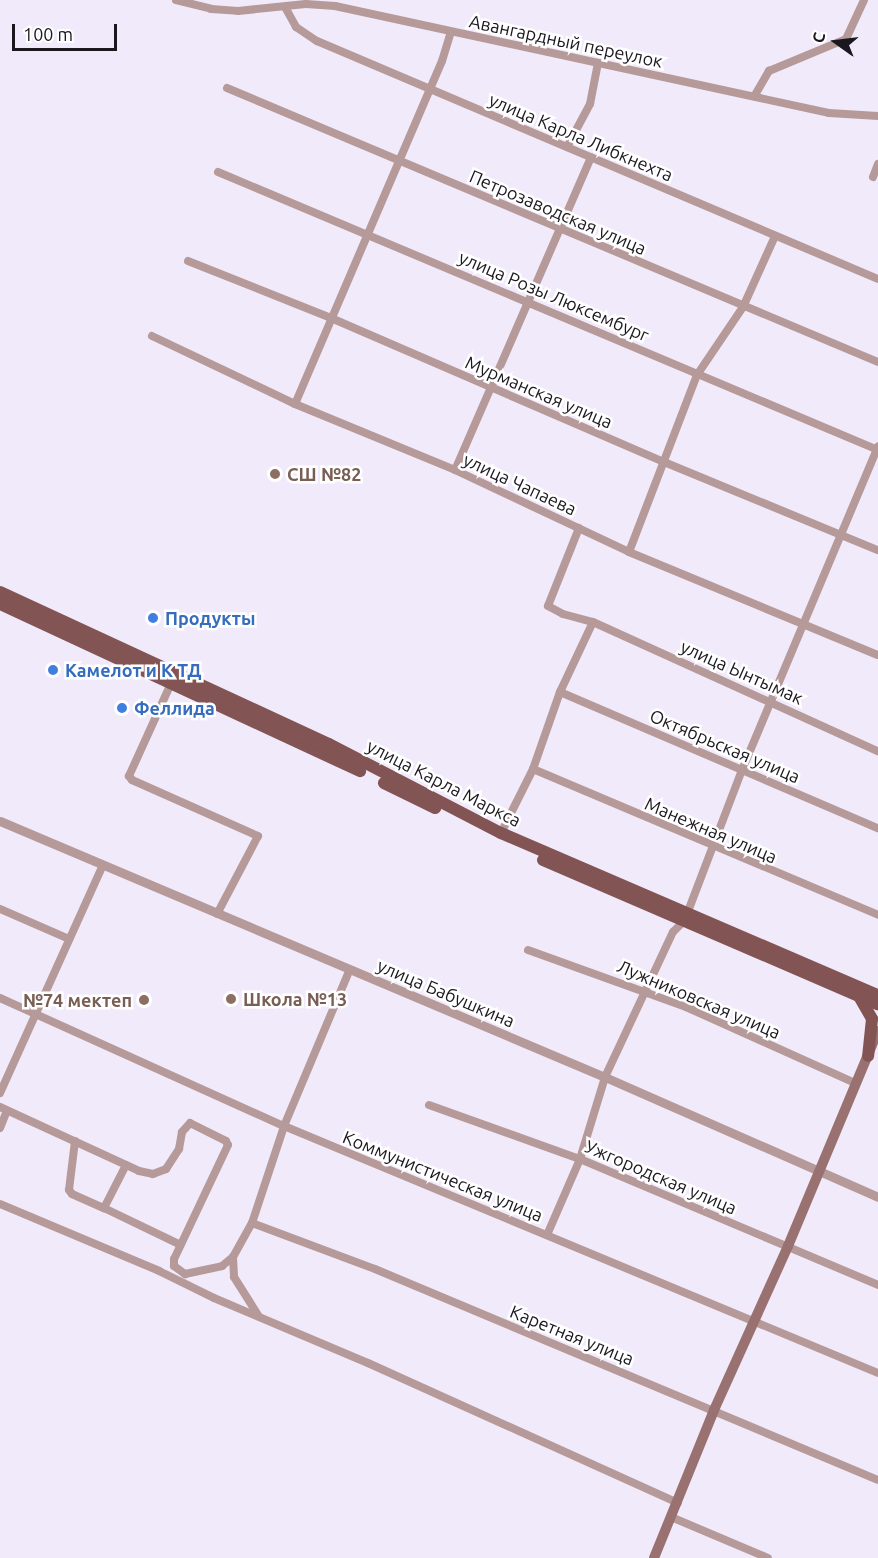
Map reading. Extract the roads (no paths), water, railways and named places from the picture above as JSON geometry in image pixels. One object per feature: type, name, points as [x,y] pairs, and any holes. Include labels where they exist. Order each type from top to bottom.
[{"type":"main road","name":"улица Карла Маркса","points":[[0,592],[498,840],[878,995]]},
{"type":"main road","name":"улица Карла Маркса","points":[[0,604],[328,744],[501,833],[878,1004]]},
{"type":"main road","points":[[859,997],[872,1019],[868,1056]]},
{"type":"main road","points":[[654,1558],[714,1410],[788,1246],[878,1031]]},
{"type":"main road","points":[[868,1056],[878,1041]]},
{"type":"street","name":"Авангардный переулок","points":[[176,0],[212,9],[238,11],[306,4],[335,6],[755,95],[829,113],[878,116]]},
{"type":"street","points":[[755,95],[769,71],[846,39],[864,0]]},
{"type":"street","name":"улица Карла Либкнехта","points":[[285,7],[296,27],[317,41],[878,279]]},
{"type":"street","points":[[295,404],[366,232],[428,88],[442,61],[451,32]]},
{"type":"street","points":[[567,147],[590,104],[598,63]]},
{"type":"street","name":"Петрозаводская улица","points":[[227,88],[878,362]]},
{"type":"street","points":[[455,470],[591,157]]},
{"type":"street","points":[[873,177],[878,164]]},
{"type":"street","name":"улица Розы Люксембург","points":[[218,172],[366,232],[697,375],[877,449]]},
{"type":"street","points":[[629,552],[697,375],[743,307],[776,236]]},
{"type":"street","name":"Мурманская улица","points":[[188,261],[331,318],[664,462],[878,550]]},
{"type":"street","name":"улица Чапаева","points":[[152,336],[295,404],[455,470],[629,552],[878,655]]},
{"type":"street","points":[[547,1235],[580,1159],[605,1077],[673,932],[685,918],[742,770],[877,449]]},
{"type":"street","name":"улица Ынтымак","points":[[579,528],[548,606],[563,614],[592,622],[878,751]]},
{"type":"street","points":[[501,833],[533,769],[560,692],[592,622]]},
{"type":"street","points":[[174,678],[144,739],[129,776],[258,836],[217,914]]},
{"type":"street","name":"Октябрьская улица","points":[[560,692],[878,828]]},
{"type":"street","name":"Манежная улица","points":[[533,769],[713,848],[878,915]]},
{"type":"street","name":"улица Бабушкина","points":[[0,821],[349,971],[605,1077],[878,1197]]},
{"type":"street","points":[[0,1093],[103,865]]},
{"type":"street","points":[[0,909],[69,939]]},
{"type":"street","name":"Лужниковская улица","points":[[528,950],[645,991],[855,1083]]},
{"type":"street","points":[[178,1276],[222,1266],[233,1257],[252,1223],[284,1126],[349,971]]},
{"type":"street","name":"Коммунистическая улица","points":[[0,998],[284,1126],[878,1373]]},
{"type":"street","name":"Ужгородская улица","points":[[429,1105],[580,1159],[878,1285]]},
{"type":"street","points":[[0,1128],[4,1109],[126,1165],[153,1174],[166,1169],[178,1149],[182,1132],[190,1124],[228,1143],[174,1259],[178,1276]]},
{"type":"street","points":[[75,1141],[69,1190],[72,1194],[181,1245]]},
{"type":"street","points":[[104,1208],[126,1165]]},
{"type":"street","points":[[0,1204],[178,1276],[259,1316],[678,1503]]},
{"type":"street","name":"Каретная улица","points":[[252,1223],[386,1274],[878,1480]]},
{"type":"street","points":[[233,1257],[234,1277],[259,1316]]},
{"type":"street","points":[[671,1517],[768,1558]]},
{"type":"place","name":"СШ №82","points":[[275,474]]},
{"type":"place","name":"Продукты","points":[[153,618]]},
{"type":"place","name":"Камелот и К ТД","points":[[53,670]]},
{"type":"place","name":"Феллида","points":[[122,708]]},
{"type":"place","name":"Школа №13","points":[[231,999]]},
{"type":"place","name":"№74 мектеп","points":[[144,1000]]}]
